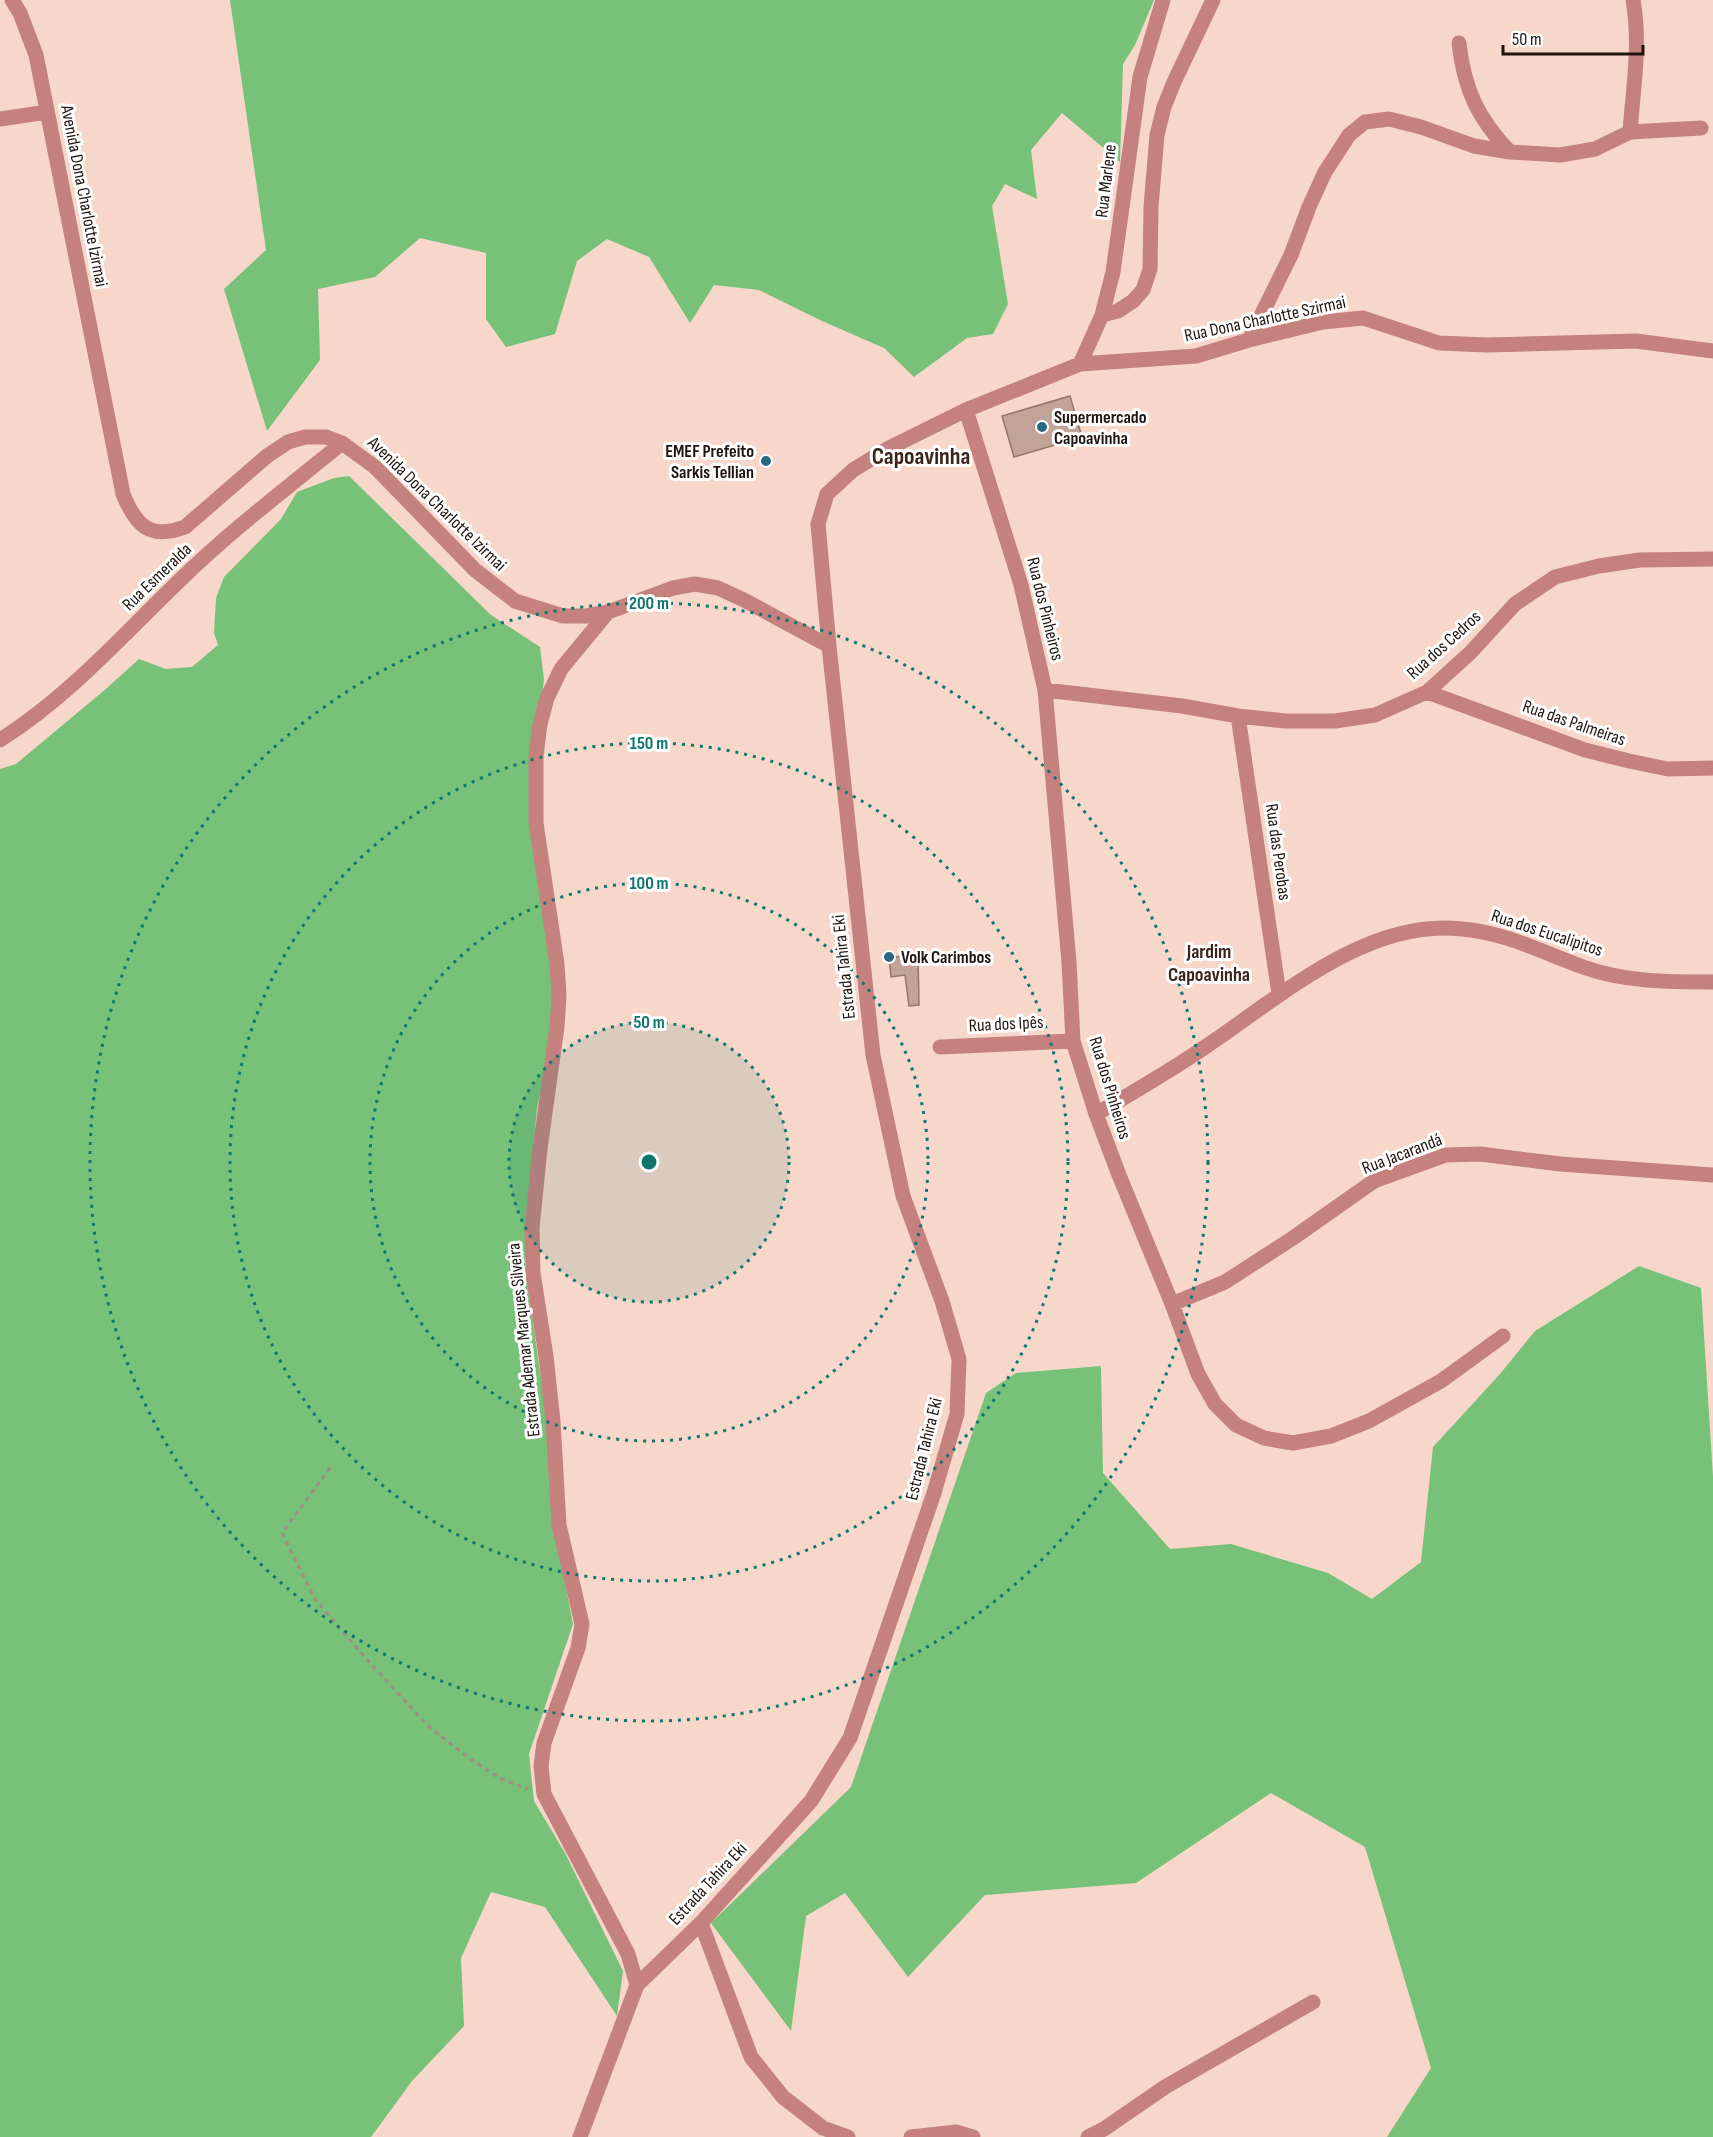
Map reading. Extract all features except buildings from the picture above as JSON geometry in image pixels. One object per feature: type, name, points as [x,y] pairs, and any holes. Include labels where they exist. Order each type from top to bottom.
[{"type":"street","name":"Avenida Dona Charlotte Izirmai","points":[[12,0],[20,13],[36,55],[123,494],[130,512],[141,524],[154,532],[170,533],[185,527],[267,456],[288,442],[305,437],[326,436],[342,443],[375,467],[475,570],[515,601],[563,616],[586,616],[608,612],[673,588],[694,584],[718,588],[829,646]]},
{"type":"street","name":"Rua Marlene","points":[[1080,364],[1102,315],[1115,262],[1140,78],[1163,0]]},
{"type":"street","points":[[1102,315],[1118,311],[1133,301],[1143,290],[1150,269],[1151,207],[1157,135],[1164,107],[1174,82],[1213,0]]},
{"type":"street","points":[[1630,132],[1632,96],[1637,68],[1638,33],[1633,0]]},
{"type":"street","points":[[1459,43],[1462,71],[1482,118],[1496,138],[1510,152]]},
{"type":"street","points":[[0,119],[47,112]]},
{"type":"street","points":[[1249,340],[1291,255],[1325,172],[1349,135],[1365,122],[1389,119],[1421,127],[1474,146],[1510,152],[1560,155],[1595,149],[1630,132],[1701,128]]},
{"type":"street","name":"Rua Dona Charlotte Szirmai","points":[[829,646],[818,524],[827,494],[853,470],[889,448],[966,410],[1080,364],[1196,356],[1323,322],[1362,318],[1439,343],[1487,345],[1636,341],[1713,351]]},
{"type":"street","name":"Rua dos Pinheiros","points":[[966,410],[1021,585],[1046,690],[1070,962],[1073,1041],[1096,1114],[1119,1175],[1198,1374],[1215,1404],[1236,1425],[1264,1438],[1293,1443],[1330,1436],[1369,1421],[1441,1382],[1503,1336]]},
{"type":"street","name":"Rua Esmeralda","points":[[0,740],[32,720],[68,689],[179,581],[255,513],[342,443]]},
{"type":"street","name":"Rua dos Cedros","points":[[1046,690],[1285,721],[1345,719],[1375,715],[1427,692],[1470,653],[1515,604],[1556,577],[1599,566],[1640,560],[1713,559]]},
{"type":"street","name":"Estrada Ademar Marques Silveira","points":[[608,612],[561,669],[551,689],[540,724],[536,756],[536,823],[557,964],[559,995],[557,1028],[533,1216],[533,1273],[547,1367],[559,1525],[582,1624],[578,1648],[544,1743],[541,1766],[544,1794],[628,1954],[637,1985]]},
{"type":"street","name":"Estrada Tahira Eki","points":[[580,2137],[637,1985],[701,1923],[811,1801],[850,1738],[934,1493],[957,1414],[959,1359],[942,1301],[903,1196],[873,1055],[829,646]]},
{"type":"street","name":"Rua das Palmeiras","points":[[1427,692],[1585,750],[1629,762],[1668,769],[1713,768]]},
{"type":"street","name":"Rua das Perobas","points":[[1238,716],[1279,994]]},
{"type":"street","name":"Rua dos Eucalipitos","points":[[1096,1114],[1191,1057],[1279,994],[1340,958],[1380,939],[1422,929],[1460,928],[1500,934],[1584,967],[1623,977],[1713,982]]},
{"type":"street","name":"Rua dos Ipês","points":[[940,1047],[1073,1041]]},
{"type":"street","name":"Rua Jacarandá","points":[[1172,1304],[1225,1282],[1374,1181],[1446,1155],[1480,1154],[1560,1164],[1713,1175]]},
{"type":"street","points":[[701,1923],[751,2057],[783,2097],[823,2128],[848,2137]]},
{"type":"street","points":[[1088,2137],[1104,2129],[1165,2087],[1312,2002]]},
{"type":"street","points":[[911,2137],[956,2132],[973,2137]]},
{"type":"path","points":[[330,1468],[282,1533],[315,1599],[427,1725],[469,1758],[501,1779],[544,1794]]},
{"type":"green space","points":[[230,0],[1154,0],[1135,45],[1123,64],[1120,162],[1062,113],[1031,150],[1037,199],[1005,184],[992,206],[1008,304],[993,334],[967,338],[914,377],[884,348],[759,290],[714,285],[690,323],[649,257],[607,239],[577,261],[555,334],[506,347],[486,319],[486,253],[420,238],[375,277],[318,289],[320,360],[267,431],[224,289],[266,250]]},
{"type":"green space","points":[[349,476],[491,615],[540,647],[544,680],[532,761],[555,1000],[549,1054],[537,1108],[527,1212],[525,1267],[546,1413],[553,1519],[573,1624],[529,1754],[534,1801],[565,1853],[623,1971],[617,2016],[545,1907],[491,1892],[461,1958],[464,2026],[412,2081],[371,2137],[0,2137],[0,769],[16,764],[139,659],[166,669],[192,667],[218,645],[214,633],[216,598],[224,577],[281,519],[297,492],[334,478]]},
{"type":"green space","points":[[1639,1266],[1701,1288],[1713,1477],[1713,2137],[1387,2137],[1431,2068],[1365,1847],[1271,1793],[1136,1883],[985,1895],[908,1977],[845,1893],[806,1916],[791,2031],[711,1923],[851,1787],[986,1393],[1016,1373],[1101,1366],[1103,1473],[1170,1549],[1231,1544],[1328,1573],[1372,1599],[1421,1562],[1433,1447],[1500,1374],[1535,1331]]},
{"type":"place","name":"Supermercado Capoavinha","points":[[1042,427]]},
{"type":"place","name":"EMEF Prefeito Sarkis Tellian","points":[[766,461]]},
{"type":"place","name":"Volk Carimbos","points":[[889,957]]},
{"type":"district","name":"Capoavinha","points":[[921,456]]},
{"type":"district","name":"Jardim Capoavinha","points":[[1209,964]]}]
